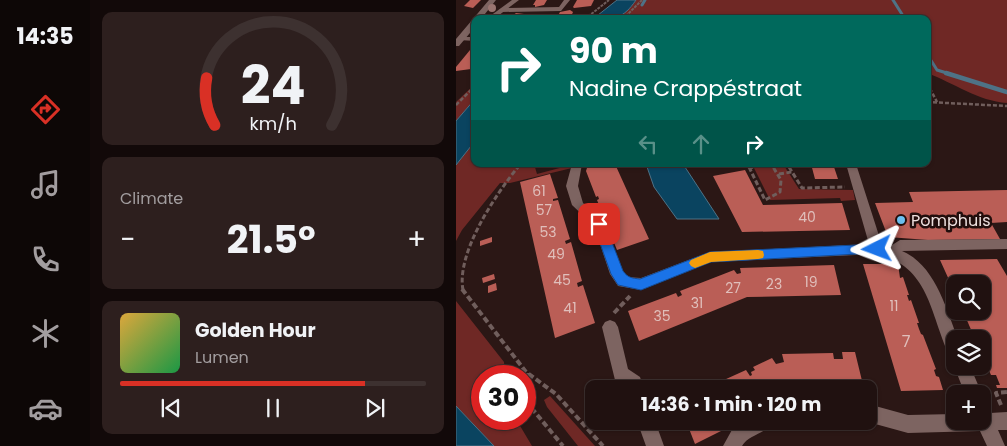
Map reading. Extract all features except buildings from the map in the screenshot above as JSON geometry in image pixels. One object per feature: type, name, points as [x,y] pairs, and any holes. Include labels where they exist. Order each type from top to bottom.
[{"type":"street","points":[[481,15],[494,0]]},
{"type":"street","points":[[495,15],[516,0]]},
{"type":"street","points":[[502,10],[561,9],[567,0]]},
{"type":"street","points":[[461,39],[471,27]]},
{"type":"street","points":[[461,39],[471,31]]},
{"type":"street","points":[[576,167],[572,186],[578,205],[599,224],[617,274],[623,282],[641,284],[710,257],[877,249],[891,252],[916,266],[925,280],[946,330]]},
{"type":"street","points":[[852,167],[877,249]]},
{"type":"street","points":[[891,252],[900,245],[1007,244]]},
{"type":"street","points":[[610,327],[621,374],[630,380]]},
{"type":"street","points":[[877,415],[908,424],[946,421]]},
{"type":"street","points":[[991,419],[1007,421]]},
{"type":"street","points":[[649,430],[655,446]]},
{"type":"street","points":[[732,446],[739,434],[747,430]]},
{"type":"street","points":[[989,430],[996,446]]},
{"type":"path","points":[[589,15],[609,0]]},
{"type":"path","points":[[628,15],[642,0]]},
{"type":"path","points":[[456,105],[471,90]]},
{"type":"path","points":[[931,91],[937,102]]},
{"type":"path","points":[[931,102],[1007,106]]},
{"type":"path","points":[[468,237],[483,212],[519,167]]},
{"type":"path","points":[[748,167],[765,200],[780,192],[782,185],[779,174],[771,167]]},
{"type":"path","points":[[789,167],[802,188],[858,187]]},
{"type":"path","points":[[779,174],[792,172]]},
{"type":"path","points":[[457,269],[461,288],[521,365]]},
{"type":"path","points":[[610,327],[612,315],[641,284]]},
{"type":"path","points":[[536,379],[556,394],[604,446]]},
{"type":"path","points":[[536,413],[563,446]]},
{"type":"shaded area","points":[[636,0],[1007,0],[1007,103],[986,99],[931,75],[931,15],[621,15]]},
{"type":"shaded area","points":[[471,88],[471,104],[456,121],[456,102]]},
{"type":"shaded area","points":[[471,146],[471,167],[535,167],[537,174],[563,167],[572,168],[510,183],[500,183],[462,230],[456,241],[456,165]]},
{"type":"shaded area","points":[[754,167],[785,167],[799,189],[853,190],[855,200],[841,201],[840,198],[770,200]]},
{"type":"shaded area","points":[[456,301],[504,362],[504,365],[471,365],[471,422],[456,406]]},
{"type":"shaded area","points":[[550,396],[595,446],[578,446],[547,407],[544,400]]},
{"type":"shaded area","points":[[479,430],[523,430],[532,446],[494,446]]},
{"type":"water","points":[[617,0],[636,0],[627,11],[621,15],[598,15]]},
{"type":"water","points":[[471,104],[471,146],[456,165],[456,121]]},
{"type":"water","points":[[647,167],[685,167],[719,219],[677,219],[654,187]]},
{"type":"water","points":[[456,406],[471,422],[471,430],[479,430],[494,446],[456,446]]},
{"type":"waterway","points":[[642,5],[645,0]]},
{"type":"waterway","points":[[893,0],[902,15]]},
{"type":"waterway","points":[[931,60],[937,70],[950,74]]},
{"type":"waterway","points":[[946,73],[1007,92]]},
{"type":"slow traffic","points":[[695,263],[710,257],[758,255]]},
{"type":"place","name":"Pomphuis","points":[[901,220]]},
{"type":"route","points":[[599,224],[617,274],[623,282],[631,284],[641,284],[710,257],[877,249]]}]
